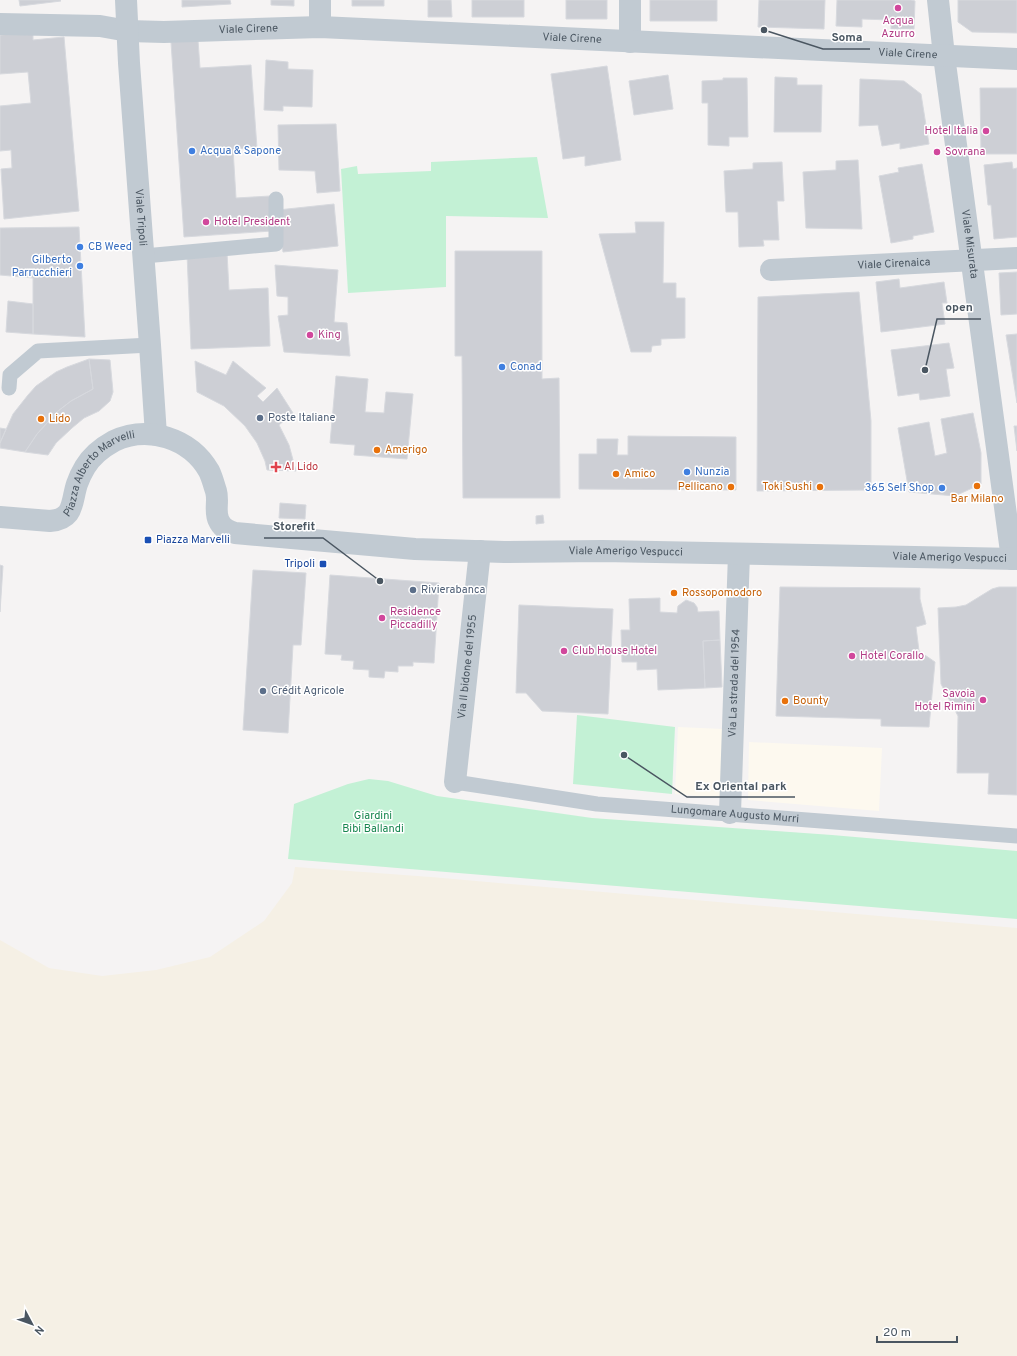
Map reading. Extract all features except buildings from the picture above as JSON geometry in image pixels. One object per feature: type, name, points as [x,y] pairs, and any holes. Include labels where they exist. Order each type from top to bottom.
[{"type":"street","name":"Viale Tripoli","points":[[126,0],[129,63],[156,435]]},
{"type":"street","points":[[320,0],[320,27]]},
{"type":"street","points":[[630,0],[630,42]]},
{"type":"street","name":"Viale Misurata","points":[[938,0],[971,259],[1014,559]]},
{"type":"street","name":"Viale Cirene","points":[[0,24],[100,26],[128,31],[164,32],[320,27],[1017,59]]},
{"type":"street","name":"Viale Cirenaica","points":[[772,270],[971,259],[1017,258]]},
{"type":"street","name":"Piazza Alberto Marvelli","points":[[0,517],[50,520],[63,518],[69,513],[74,501],[77,484],[84,468],[91,459],[109,444],[121,438],[143,434],[156,435],[174,440],[195,453],[209,471],[216,493],[217,516],[219,522],[223,528],[236,533]]},
{"type":"street","name":"Viale Amerigo Vespucci","points":[[236,533],[415,549],[1014,559]]},
{"type":"street","name":"Via Il bidone del 1955","points":[[455,782],[480,551]]},
{"type":"street","name":"Via La strada del 1954","points":[[730,813],[739,554]]},
{"type":"lane","points":[[144,256],[276,244],[276,199]]},
{"type":"lane","points":[[9,388],[10,375],[38,350],[150,345]]},
{"type":"lane","name":"Lungomare Augusto Murri","points":[[455,782],[597,804],[1017,836]]},
{"type":"shaded area","points":[[678,727],[723,729],[720,798],[675,794]]},
{"type":"shaded area","points":[[749,742],[882,748],[879,811],[748,800]]},
{"type":"green space","points":[[537,157],[548,218],[446,216],[446,287],[348,293],[341,169],[357,166],[358,174],[431,171],[431,162]]},
{"type":"green space","points":[[577,715],[675,727],[672,794],[573,784]]},
{"type":"green space","name":"Giardini Bibi Ballandi","points":[[369,779],[388,781],[437,796],[592,818],[832,835],[1017,851],[1017,919],[288,859],[294,804],[348,784]]},
{"type":"sand","points":[[295,867],[431,877],[1017,928],[1017,1356],[0,1356],[0,940],[49,968],[102,976],[156,970],[210,957],[264,921],[292,883]]},
{"type":"place","name":"Acqua Azurro","points":[[898,8]]},
{"type":"place","name":"Soma","points":[[764,30]]},
{"type":"place","name":"Hotel Italia","points":[[986,131]]},
{"type":"place","name":"Acqua & Sapone","points":[[192,151]]},
{"type":"place","name":"Sovrana","points":[[937,152]]},
{"type":"place","name":"Hotel President","points":[[206,222]]},
{"type":"place","name":"CB Weed","points":[[80,247]]},
{"type":"place","name":"Gilberto Parrucchieri","points":[[80,266]]},
{"type":"place","name":"King","points":[[310,335]]},
{"type":"place","name":"Conad","points":[[502,367]]},
{"type":"place","name":"open","points":[[925,370]]},
{"type":"place","name":"Poste Italiane","points":[[260,418]]},
{"type":"place","name":"Lido","points":[[41,419]]},
{"type":"place","name":"Amerigo","points":[[377,450]]},
{"type":"place","name":"Al Lido","points":[[276,467]]},
{"type":"place","name":"Nunzia","points":[[687,472]]},
{"type":"place","name":"Amico","points":[[616,474]]},
{"type":"place","name":"Bar Milano","points":[[977,486]]},
{"type":"place","name":"Pellicano","points":[[731,487]]},
{"type":"place","name":"Toki Sushi","points":[[820,487]]},
{"type":"place","name":"365 Self Shop","points":[[942,488]]},
{"type":"place","name":"Piazza Marvelli","points":[[148,540]]},
{"type":"place","name":"Tripoli","points":[[323,564]]},
{"type":"place","name":"Storefit","points":[[380,581]]},
{"type":"place","name":"Rivierabanca","points":[[413,590]]},
{"type":"place","name":"Rossopomodoro","points":[[674,593]]},
{"type":"place","name":"Residence Piccadilly","points":[[382,618]]},
{"type":"place","name":"Club House Hotel","points":[[564,651]]},
{"type":"place","name":"Hotel Corallo","points":[[852,656]]},
{"type":"place","name":"Crédit Agricole","points":[[263,691]]},
{"type":"place","name":"Savoia Hotel Rimini","points":[[983,700]]},
{"type":"place","name":"Bounty","points":[[785,701]]},
{"type":"place","name":"Ex Oriental park","points":[[624,755]]}]
